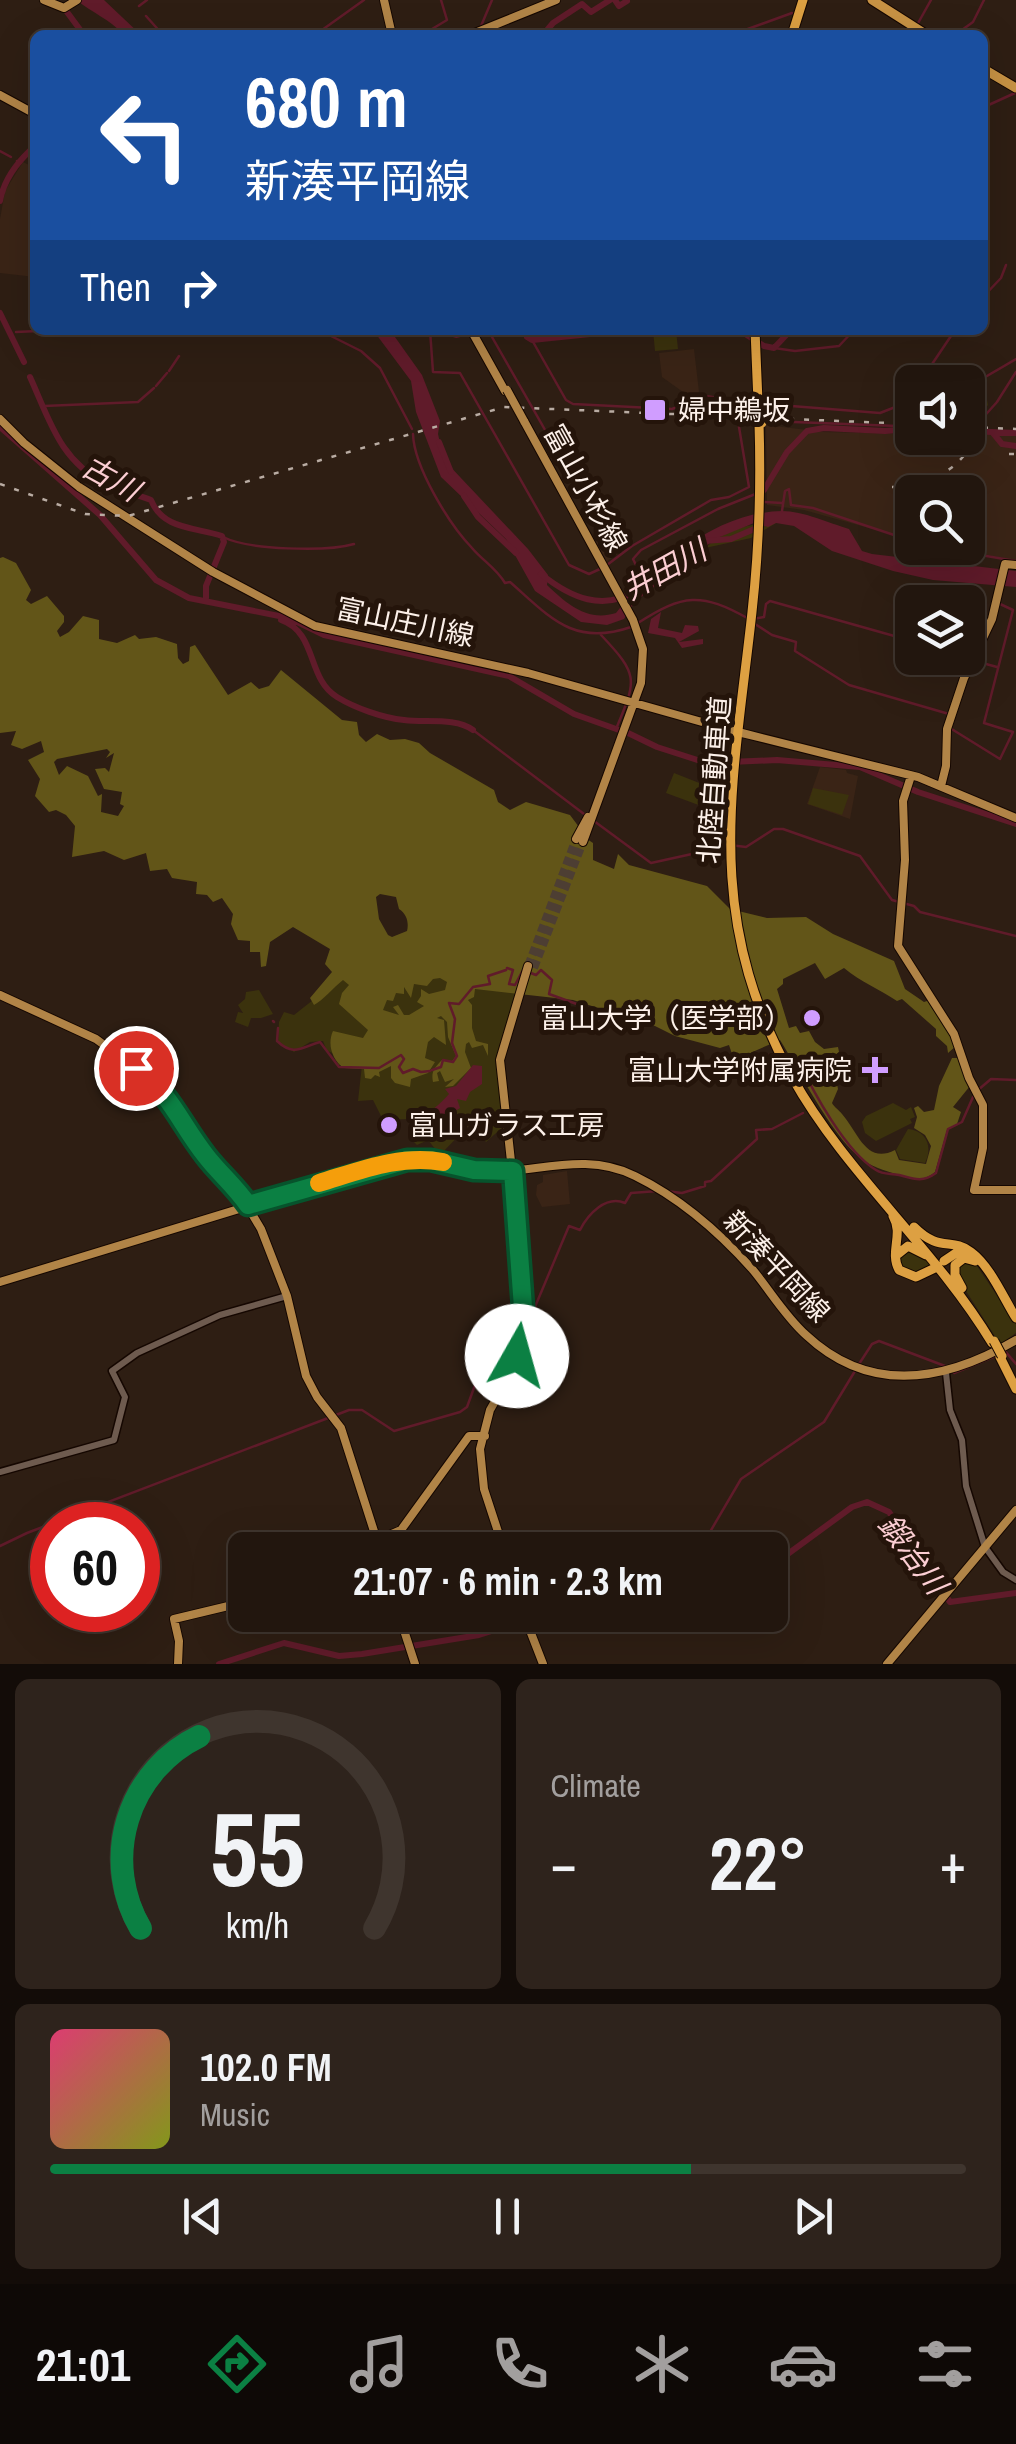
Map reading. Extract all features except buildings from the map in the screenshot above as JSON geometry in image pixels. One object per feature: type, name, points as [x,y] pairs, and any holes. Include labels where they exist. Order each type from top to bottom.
[{"type":"highway","points":[[796,30],[805,0]]},
{"type":"highway","points":[[870,0],[917,30]]},
{"type":"highway","points":[[988,73],[1016,89]]},
{"type":"highway","name":"北陸自動車道","points":[[756,335],[762,484],[759,552],[734,762],[730,837],[738,931],[761,1012],[804,1098],[954,1286],[993,1342]]},
{"type":"highway","name":"北陸自動車道","points":[[730,850],[744,943],[775,1036],[822,1118],[936,1257],[987,1329],[1016,1386]]},
{"type":"highway","points":[[856,1167],[897,1223],[894,1260],[899,1270],[916,1277],[959,1250],[974,1255]]},
{"type":"highway","points":[[891,1204],[929,1241],[963,1248],[974,1255],[1016,1319]]},
{"type":"highway","points":[[954,1286],[919,1249],[906,1247],[898,1254],[899,1266],[909,1274],[922,1274],[939,1264],[956,1253],[966,1252],[1016,1319]]},
{"type":"highway","points":[[980,1266],[964,1258],[956,1263],[954,1272],[987,1329]]},
{"type":"main road","points":[[44,0],[58,8],[74,2]]},
{"type":"main road","points":[[383,0],[390,30]]},
{"type":"main road","points":[[485,30],[559,0]]},
{"type":"main road","points":[[0,97],[30,112]]},
{"type":"main road","name":"富山小杉線","points":[[476,335],[632,619],[642,660],[633,704],[580,840]]},
{"type":"main road","name":"富山庄川線","points":[[1,424],[78,486],[212,571],[323,629],[528,673],[911,776],[1016,818]]},
{"type":"main road","points":[[941,786],[947,729],[964,678],[988,631],[1006,563],[1016,565]]},
{"type":"main road","points":[[911,776],[903,801],[905,860],[898,946],[954,1034],[983,1105],[982,1148],[974,1190],[1016,1190]]},
{"type":"main road","points":[[500,1532],[485,1481],[483,1436],[520,1357],[528,1320],[500,1060],[502,1041],[531,967]]},
{"type":"main road","points":[[0,995],[96,1040],[153,1081],[171,1100],[206,1157],[231,1180],[248,1205],[287,1296],[304,1369],[317,1397],[341,1428],[374,1532]]},
{"type":"main road","name":"新湊平岡線","points":[[0,1282],[407,1160],[431,1160],[474,1170],[579,1162],[610,1166],[678,1202],[753,1270],[794,1324],[831,1354],[884,1374],[910,1376],[946,1373],[976,1362],[1016,1339]]},
{"type":"main road","name":"新湊平岡線","points":[[513,1169],[568,1160],[590,1161],[621,1168],[656,1184],[730,1242],[806,1332],[842,1358],[868,1368],[899,1374],[936,1372],[970,1362],[1016,1339]]},
{"type":"main road","points":[[0,1472],[114,1440],[125,1397],[112,1371],[137,1354],[211,1319],[287,1296]]},
{"type":"main road","points":[[946,1373],[950,1410],[962,1440],[966,1486],[985,1547],[1003,1572],[1016,1580]]},
{"type":"main road","points":[[398,1532],[469,1436],[483,1436]]},
{"type":"main road","points":[[887,1664],[1016,1510]]},
{"type":"main road","points":[[178,1664],[179,1641],[174,1619],[228,1606]]},
{"type":"main road","points":[[404,1632],[414,1664]]},
{"type":"main road","points":[[532,1632],[544,1664]]},
{"type":"shaded area","points":[[23,162],[30,166],[30,276],[0,273],[0,219],[5,191]]},
{"type":"shaded area","points":[[653,335],[677,335],[678,349],[655,351]]},
{"type":"shaded area","points":[[694,349],[699,392],[696,394],[683,392],[662,377],[659,353]]},
{"type":"shaded area","points":[[766,425],[824,432],[895,434],[895,455],[985,455],[985,434],[1016,433],[1016,560],[985,555],[985,475],[895,475],[895,535],[804,510],[767,505]]},
{"type":"shaded area","points":[[776,523],[751,538],[705,548],[738,528]]},
{"type":"shaded area","points":[[617,533],[626,548],[606,562],[593,542]]},
{"type":"shaded area","points":[[0,558],[16,563],[31,590],[26,600],[31,604],[47,596],[64,616],[57,631],[60,637],[83,616],[99,620],[99,639],[117,643],[135,635],[139,639],[156,637],[177,644],[178,658],[183,664],[189,661],[190,647],[195,645],[228,695],[251,682],[259,689],[269,686],[281,670],[342,720],[357,722],[359,735],[366,742],[377,734],[390,740],[419,743],[494,790],[498,802],[510,810],[526,802],[570,815],[579,827],[573,838],[584,845],[587,839],[593,843],[593,860],[614,869],[618,854],[629,865],[707,886],[730,909],[767,918],[806,917],[833,934],[894,961],[905,989],[924,1002],[930,1000],[956,1046],[948,1053],[947,1046],[936,1036],[936,1029],[902,999],[897,1001],[844,968],[825,979],[815,963],[783,979],[777,989],[789,1028],[796,1026],[800,1033],[809,1031],[824,1049],[838,1047],[839,1052],[831,1058],[820,1056],[812,1063],[819,1065],[819,1073],[825,1075],[828,1069],[834,1070],[838,1089],[832,1103],[864,1144],[877,1153],[895,1150],[899,1160],[926,1164],[931,1146],[925,1135],[914,1128],[914,1108],[934,1110],[939,1086],[952,1058],[959,1058],[970,1086],[953,1107],[961,1112],[957,1124],[947,1130],[935,1172],[909,1178],[877,1168],[858,1156],[826,1117],[780,1040],[734,1060],[729,1045],[720,1048],[675,1036],[573,1000],[475,989],[474,997],[468,1000],[472,1005],[472,1028],[476,1041],[488,1044],[488,1056],[483,1045],[472,1048],[469,1042],[466,1044],[471,1068],[453,1086],[445,1087],[454,1079],[445,1082],[440,1071],[439,1081],[433,1082],[437,1065],[456,1056],[447,1022],[441,1016],[437,1018],[444,1020],[446,1045],[434,1037],[428,1042],[425,1058],[435,1062],[428,1073],[411,1079],[410,1087],[395,1083],[391,1066],[379,1072],[380,1077],[375,1075],[371,1079],[365,1078],[364,1069],[344,1068],[332,1051],[333,1031],[363,1038],[368,1030],[339,1004],[349,985],[343,980],[314,1005],[310,998],[332,972],[325,964],[330,949],[293,927],[270,942],[266,966],[261,967],[260,952],[250,952],[250,941],[238,940],[231,924],[233,914],[222,898],[213,902],[207,895],[196,894],[197,882],[172,878],[167,869],[150,871],[146,853],[124,860],[104,851],[72,857],[75,826],[66,815],[56,810],[49,812],[35,796],[40,779],[28,760],[44,752],[41,741],[22,749],[11,745],[16,731],[0,733]],"holes":[[[107,749],[110,752],[106,758],[114,753],[109,772],[105,768],[95,769],[104,789],[122,792],[120,804],[124,806],[118,816],[101,812],[102,794],[98,796],[88,776],[67,766],[59,775],[54,762]],[[376,897],[396,897],[407,919],[407,931],[388,935],[379,919]],[[433,979],[447,982],[445,990],[429,994],[421,989],[417,1002],[424,1006],[409,1015],[404,1015],[398,1005],[393,1007],[399,1015],[383,1010],[396,993],[404,994],[404,987],[411,998],[414,984],[427,986]]]},
{"type":"shaded area","points":[[820,767],[846,770],[858,776],[850,819],[807,804]]},
{"type":"shaded area","points":[[674,773],[712,788],[704,807],[666,793]]},
{"type":"shaded area","points":[[813,788],[849,795],[842,815],[808,804]]},
{"type":"shaded area","points":[[340,962],[523,967],[497,1057],[504,1126],[486,1142],[471,1123],[440,1155],[428,1140],[417,1145],[413,1141],[410,1119],[383,1120],[373,1100],[358,1101],[362,1065],[338,1065],[335,1054],[327,1051],[323,1041],[310,1042],[294,1052],[278,1042],[284,1012],[294,1015],[313,1000]]},
{"type":"shaded area","points":[[259,990],[273,1014],[251,1018],[248,1027],[235,1022],[238,1012],[243,1013],[238,1005],[246,992]]},
{"type":"shaded area","points":[[893,1103],[906,1110],[911,1107],[915,1117],[910,1119],[912,1123],[876,1141],[865,1133],[862,1122],[866,1116]]},
{"type":"shaded area","points":[[908,1129],[920,1133],[927,1141],[925,1163],[900,1159],[896,1150]]},
{"type":"shaded area","points":[[567,1171],[570,1204],[542,1207],[536,1195],[543,1175]]},
{"type":"shaded area","points":[[913,1248],[933,1265],[917,1274],[902,1268],[899,1255]]},
{"type":"shaded area","points":[[959,1262],[973,1262],[977,1266],[1016,1324],[1016,1333],[1000,1344],[957,1277]]},
{"type":"water","points":[[76,0],[104,0],[136,30],[118,30]]},
{"type":"water","points":[[377,335],[394,335],[422,375],[440,421],[438,434],[444,460],[528,549],[548,575],[547,585],[570,605],[587,613],[616,613],[649,576],[712,531],[735,520],[782,511],[849,529],[862,551],[895,557],[895,565],[965,565],[1016,571],[1016,587],[933,580],[893,571],[832,551],[794,526],[754,523],[715,539],[635,602],[624,619],[607,625],[581,622],[535,591],[506,539],[441,477],[416,412],[411,381]]},
{"type":"water","points":[[661,612],[658,628],[682,633],[685,625],[698,626],[699,631],[679,642],[703,639],[703,644],[682,648],[675,638],[648,633],[651,619]]},
{"type":"water","points":[[473,1065],[482,1066],[482,1084],[470,1092],[466,1101],[457,1099],[460,1108],[442,1119],[440,1129],[419,1140],[414,1132],[415,1117],[438,1105],[449,1094],[445,1089],[456,1086]]},
{"type":"waterway","points":[[139,6],[147,0]]},
{"type":"waterway","points":[[322,30],[364,0]]},
{"type":"waterway","points":[[430,30],[447,20],[441,0]]},
{"type":"waterway","points":[[481,26],[492,0]]},
{"type":"waterway","points":[[547,30],[582,4],[591,12],[610,0]]},
{"type":"waterway","points":[[615,0],[619,6],[627,1]]},
{"type":"waterway","points":[[917,25],[931,0]]},
{"type":"waterway","points":[[962,30],[973,22],[984,0]]},
{"type":"waterway","name":"古川","points":[[67,12],[80,30]]},
{"type":"waterway","points":[[745,30],[792,13]]},
{"type":"waterway","points":[[146,16],[159,30]]},
{"type":"waterway","points":[[988,105],[1015,93]]},
{"type":"waterway","points":[[0,151],[11,157]]},
{"type":"waterway","name":"古川","points":[[0,201],[13,170],[30,151]]},
{"type":"waterway","points":[[988,292],[1001,278],[1006,265]]},
{"type":"waterway","name":"古川","points":[[0,313],[24,362]]},
{"type":"waterway","points":[[16,332],[30,331]]},
{"type":"waterway","points":[[329,335],[361,351],[380,368],[412,429]]},
{"type":"waterway","points":[[430,335],[433,372],[460,373],[569,565],[589,574],[600,569]]},
{"type":"waterway","points":[[491,335],[585,500]]},
{"type":"waterway","points":[[527,337],[532,340],[580,335]]},
{"type":"waterway","points":[[580,336],[594,335]]},
{"type":"waterway","points":[[747,335],[774,348],[786,335]]},
{"type":"waterway","points":[[774,348],[795,351],[839,346],[849,335]]},
{"type":"waterway","points":[[931,365],[952,335]]},
{"type":"waterway","points":[[532,340],[566,400],[573,404],[672,409],[705,396],[754,403]]},
{"type":"waterway","points":[[169,371],[179,356]]},
{"type":"waterway","points":[[985,377],[1016,359]]},
{"type":"waterway","points":[[985,415],[1016,372]]},
{"type":"waterway","points":[[156,386],[167,373]]},
{"type":"waterway","name":"古川","points":[[30,377],[58,438],[90,475],[151,500],[156,510],[172,522],[222,536],[224,542],[206,586],[206,598]]},
{"type":"waterway","points":[[44,406],[138,402],[154,388]]},
{"type":"waterway","points":[[766,404],[880,413],[895,407]]},
{"type":"waterway","points":[[607,565],[711,500],[749,487],[739,427],[744,421],[755,420]]},
{"type":"waterway","points":[[768,421],[895,426]]},
{"type":"waterway","points":[[0,427],[100,515],[156,580],[189,598],[289,618],[324,635],[509,676],[574,714],[619,730]]},
{"type":"waterway","points":[[764,490],[787,452],[807,431],[895,430]]},
{"type":"waterway","points":[[985,432],[1016,433]]},
{"type":"waterway","points":[[993,433],[1002,444],[1016,446]]},
{"type":"waterway","points":[[413,434],[419,462],[443,510],[505,583],[510,582],[551,617],[578,631],[611,632],[631,627]]},
{"type":"waterway","name":"井田川","points":[[439,442],[451,472]]},
{"type":"waterway","points":[[782,511],[785,491],[789,489],[791,505],[813,508],[895,535]]},
{"type":"waterway","points":[[644,581],[633,559],[641,550],[718,509],[758,493]]},
{"type":"waterway","name":"井田川","points":[[464,496],[478,517],[516,553]]},
{"type":"waterway","points":[[765,502],[782,503]]},
{"type":"waterway","name":"井田川","points":[[704,541],[731,539],[759,527]]},
{"type":"waterway","points":[[223,537],[251,545],[288,548],[354,544]]},
{"type":"waterway","points":[[985,556],[1016,561]]},
{"type":"waterway","name":"井田川","points":[[541,574],[564,590],[600,601],[625,597],[638,590]]},
{"type":"waterway","points":[[638,623],[668,606],[692,600],[718,604],[749,619]]},
{"type":"waterway","points":[[753,619],[764,617],[770,601],[895,636]]},
{"type":"waterway","points":[[950,728],[1000,759],[1013,732],[984,723],[1013,610],[1000,604]]},
{"type":"waterway","name":"古川","points":[[281,620],[301,635],[320,679],[337,697],[387,717],[449,722],[473,730]]},
{"type":"waterway","points":[[755,624],[772,635],[796,642],[795,651],[849,685],[949,714]]},
{"type":"waterway","points":[[601,635],[631,678],[628,699],[616,729]]},
{"type":"waterway","points":[[985,664],[997,667]]},
{"type":"waterway","points":[[473,730],[588,817]]},
{"type":"waterway","points":[[626,732],[707,763],[777,760],[860,767],[918,792],[1016,824]]},
{"type":"waterway","points":[[594,821],[651,863],[722,844],[746,847],[774,829],[783,829],[860,856],[892,900],[914,906],[920,912],[1016,936]]},
{"type":"waterway","points":[[507,968],[513,970],[509,984],[515,985],[523,970],[536,975],[541,970],[552,980],[549,994],[585,1007]]},
{"type":"waterway","points":[[432,1070],[441,1067],[443,1060],[453,1062],[457,1056],[452,1043],[455,1019],[449,1003],[459,1004],[473,987],[490,984],[488,976],[506,970]]},
{"type":"waterway","points":[[278,1028],[277,1041],[283,1046],[298,1049],[320,1042],[339,1067],[379,1068],[401,1055],[404,1059],[399,1067],[403,1073],[413,1069],[430,1071]]},
{"type":"waterway","points":[[769,1055],[780,1062]]},
{"type":"waterway","points":[[788,1060],[799,1061],[853,1150],[884,1173],[918,1179],[936,1173],[948,1129],[962,1122],[973,1097]]},
{"type":"waterway","points":[[978,1090],[991,1079],[1016,1080]]},
{"type":"waterway","points":[[666,1191],[682,1193],[705,1186],[757,1139],[756,1130],[772,1129],[803,1113]]},
{"type":"waterway","points":[[526,1322],[569,1226],[580,1230],[598,1208],[611,1202],[625,1203],[631,1193],[658,1191]]},
{"type":"waterway","points":[[0,1546],[349,1410],[362,1410],[394,1431],[460,1412],[467,1407],[478,1377],[520,1328]]},
{"type":"waterway","points":[[859,1364],[872,1344],[879,1341],[945,1366]]},
{"type":"waterway","points":[[1005,1351],[1016,1364]]},
{"type":"waterway","points":[[952,1369],[954,1373],[998,1355]]},
{"type":"waterway","points":[[710,1532],[741,1479],[824,1422],[855,1371]]},
{"type":"waterway","name":"鍛冶川","points":[[788,1554],[852,1507],[867,1502],[889,1512],[950,1602],[1016,1593]]},
{"type":"waterway","name":"鍛冶川","points":[[219,1664],[284,1643],[339,1656],[488,1632]]},
{"type":"tunnel","points":[[528,966],[576,839]]},
{"type":"tunnel","points":[[534,968],[583,842]]},
{"type":"railway","points":[[0,484],[85,514],[128,516],[504,407],[895,423]]},
{"type":"railway","points":[[985,428],[1016,429]]},
{"type":"railway","points":[[892,487],[937,476],[977,442],[991,436]]},
{"type":"railway","points":[[1009,454],[1016,454]]},
{"type":"slow traffic","points":[[319,1183],[396,1161],[443,1162]]},
{"type":"place","name":"婦中鵜坂","points":[[655,410]]},
{"type":"place","name":"富山大学（医学部）","points":[[812,1018]]},
{"type":"place","name":"富山大学附属病院","points":[[875,1070]]},
{"type":"place","name":"富山ガラス工房","points":[[389,1125]]},
{"type":"route","points":[[136,1068],[165,1092],[206,1157],[231,1180],[248,1205],[396,1161],[431,1160],[486,1172],[513,1171],[524,1321],[517,1356]]}]
